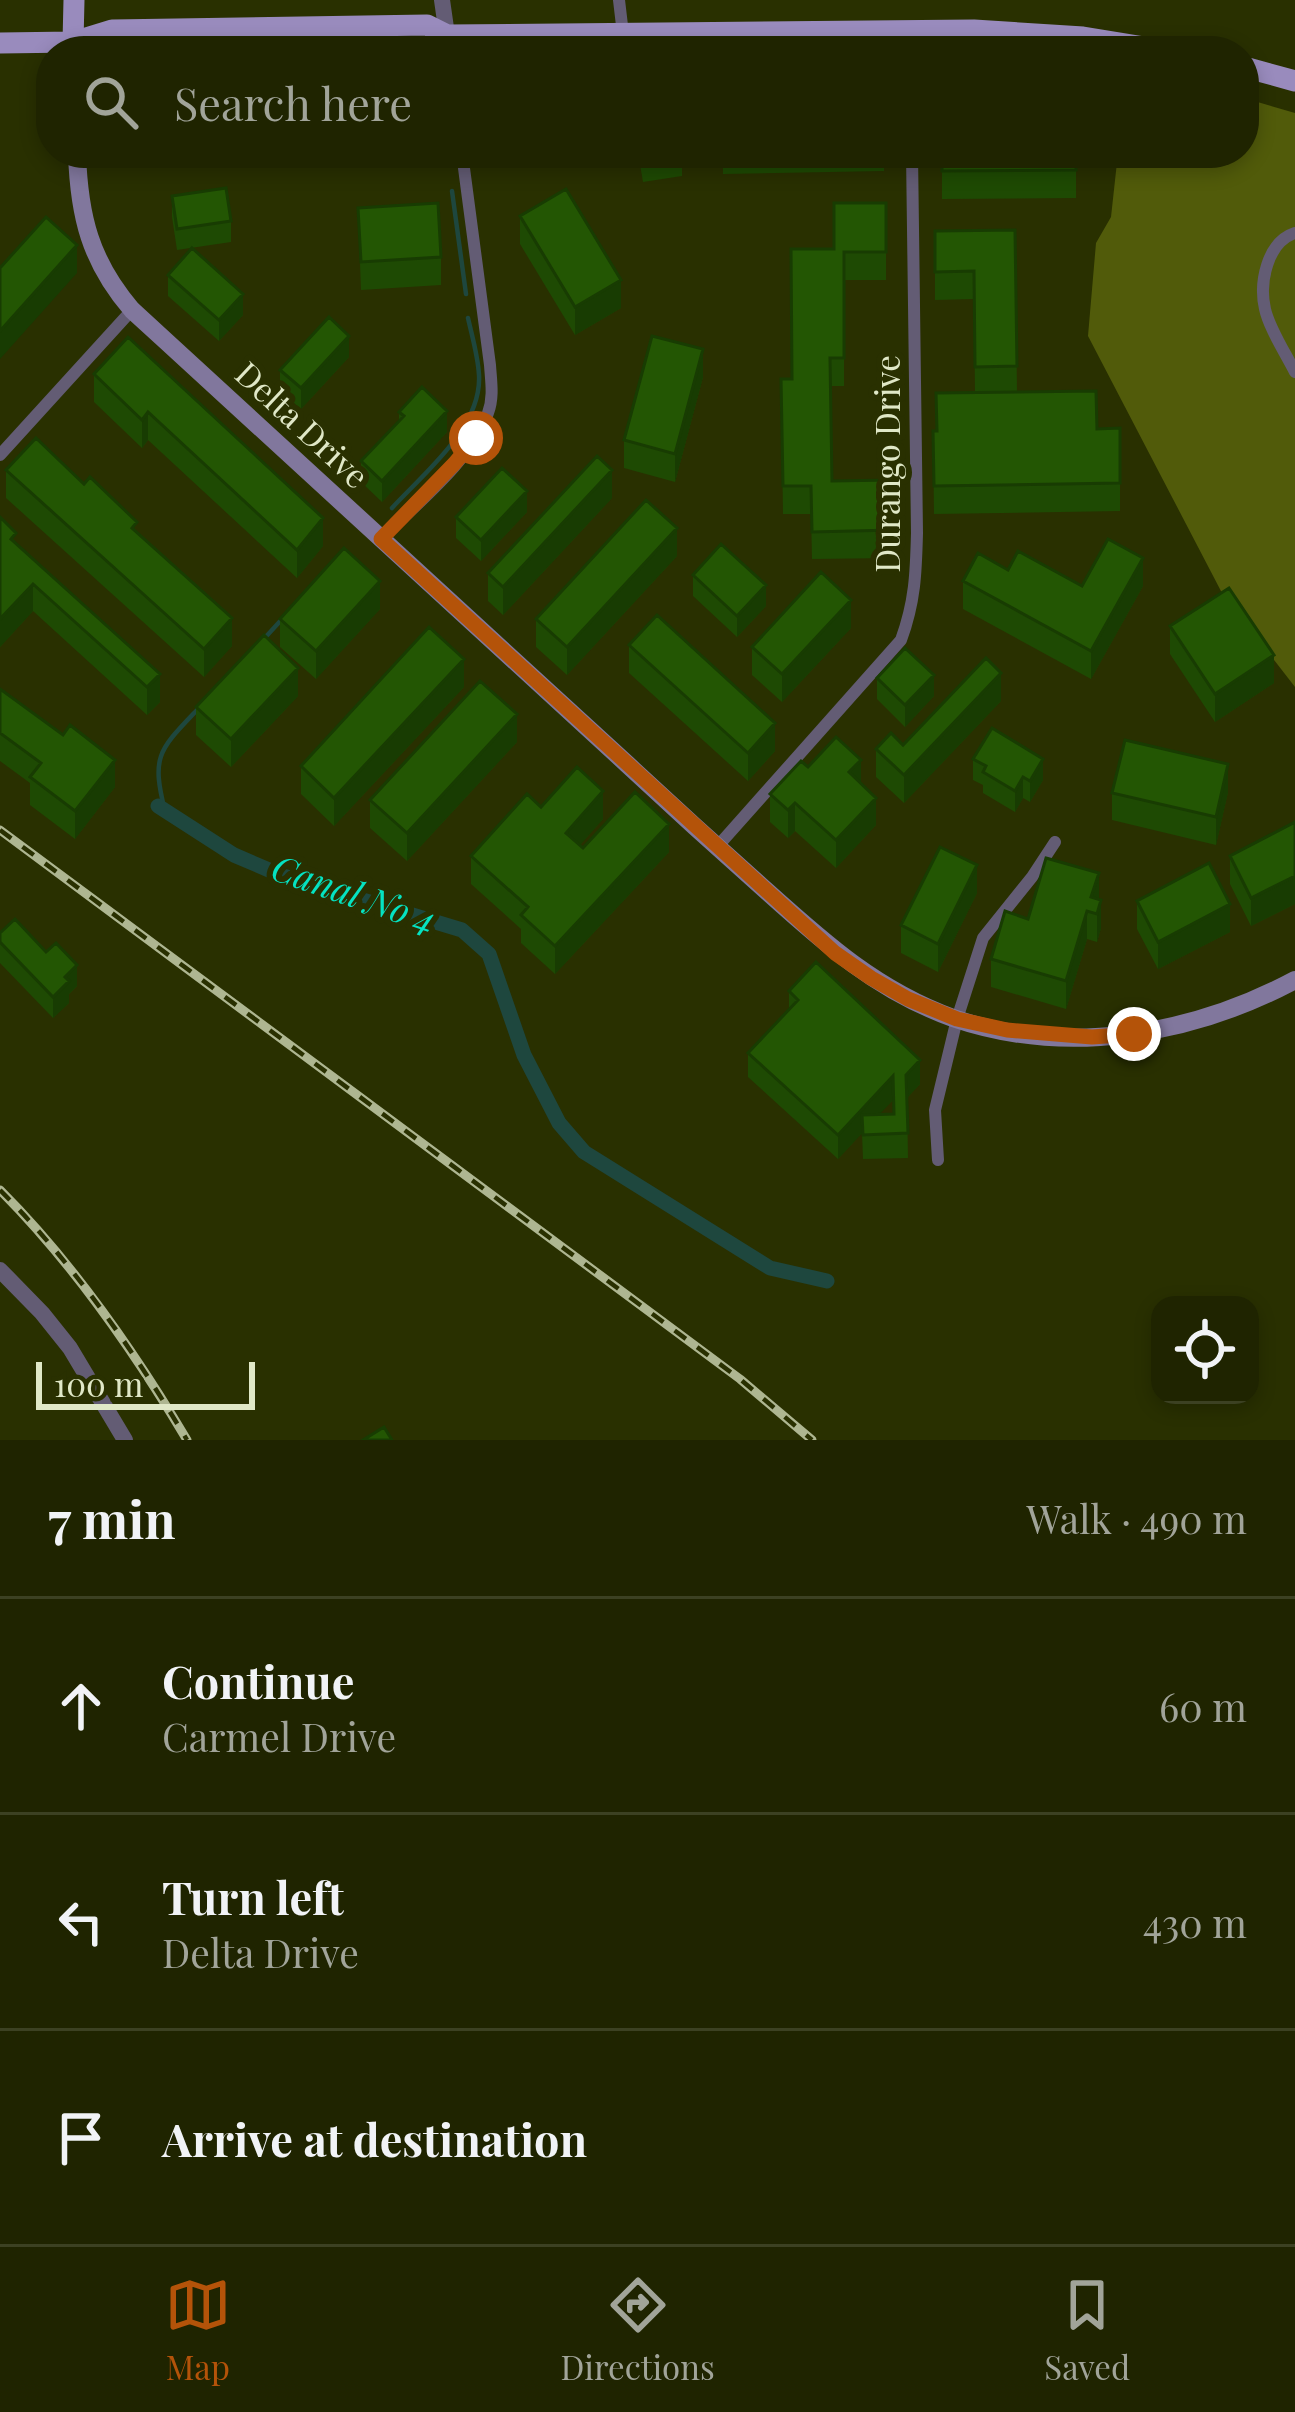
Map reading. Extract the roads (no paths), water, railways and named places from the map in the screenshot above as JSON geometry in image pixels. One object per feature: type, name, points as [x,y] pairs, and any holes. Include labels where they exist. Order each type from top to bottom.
[{"type":"main road","points":[[74,0],[74,36]]},
{"type":"main road","points":[[98,36],[112,30],[427,25],[440,36]]},
{"type":"main road","points":[[977,36],[1032,32],[1073,36]]},
{"type":"main road","points":[[584,36],[705,36]]},
{"type":"main road","points":[[0,43],[36,44]]},
{"type":"main road","points":[[1259,72],[1295,81]]},
{"type":"main road","name":"Delta Drive","points":[[78,168],[88,235],[113,287],[133,310],[835,953],[908,999],[957,1019],[1047,1035],[1092,1037],[1161,1030],[1238,1007],[1295,980]]},
{"type":"street","points":[[442,0],[447,36]]},
{"type":"street","points":[[619,0],[623,34]]},
{"type":"street","points":[[381,539],[454,464],[476,438],[488,413],[490,365],[464,168]]},
{"type":"street","name":"Durango Drive","points":[[717,847],[901,640],[912,611],[916,590],[912,168]]},
{"type":"street","points":[[1295,233],[1284,237],[1265,265],[1265,309],[1295,372]]},
{"type":"street","points":[[0,455],[133,310]]},
{"type":"street","points":[[938,1160],[935,1110],[983,938],[1055,842]]},
{"type":"street","points":[[0,1270],[70,1348],[125,1440]]},
{"type":"waterway","points":[[452,191],[466,294]]},
{"type":"waterway","points":[[392,508],[449,448],[471,413],[479,375],[468,318]]},
{"type":"waterway","points":[[262,641],[283,618]]},
{"type":"waterway","points":[[165,811],[159,778],[162,755],[197,710]]},
{"type":"waterway","name":"Canal No 4","points":[[158,806],[234,855],[283,876],[462,930],[489,954],[524,1055],[559,1123],[584,1152],[770,1268],[827,1281]]},
{"type":"railway","points":[[0,830],[740,1379],[812,1440]]},
{"type":"railway","points":[[0,1190],[101,1309],[187,1440]]}]
